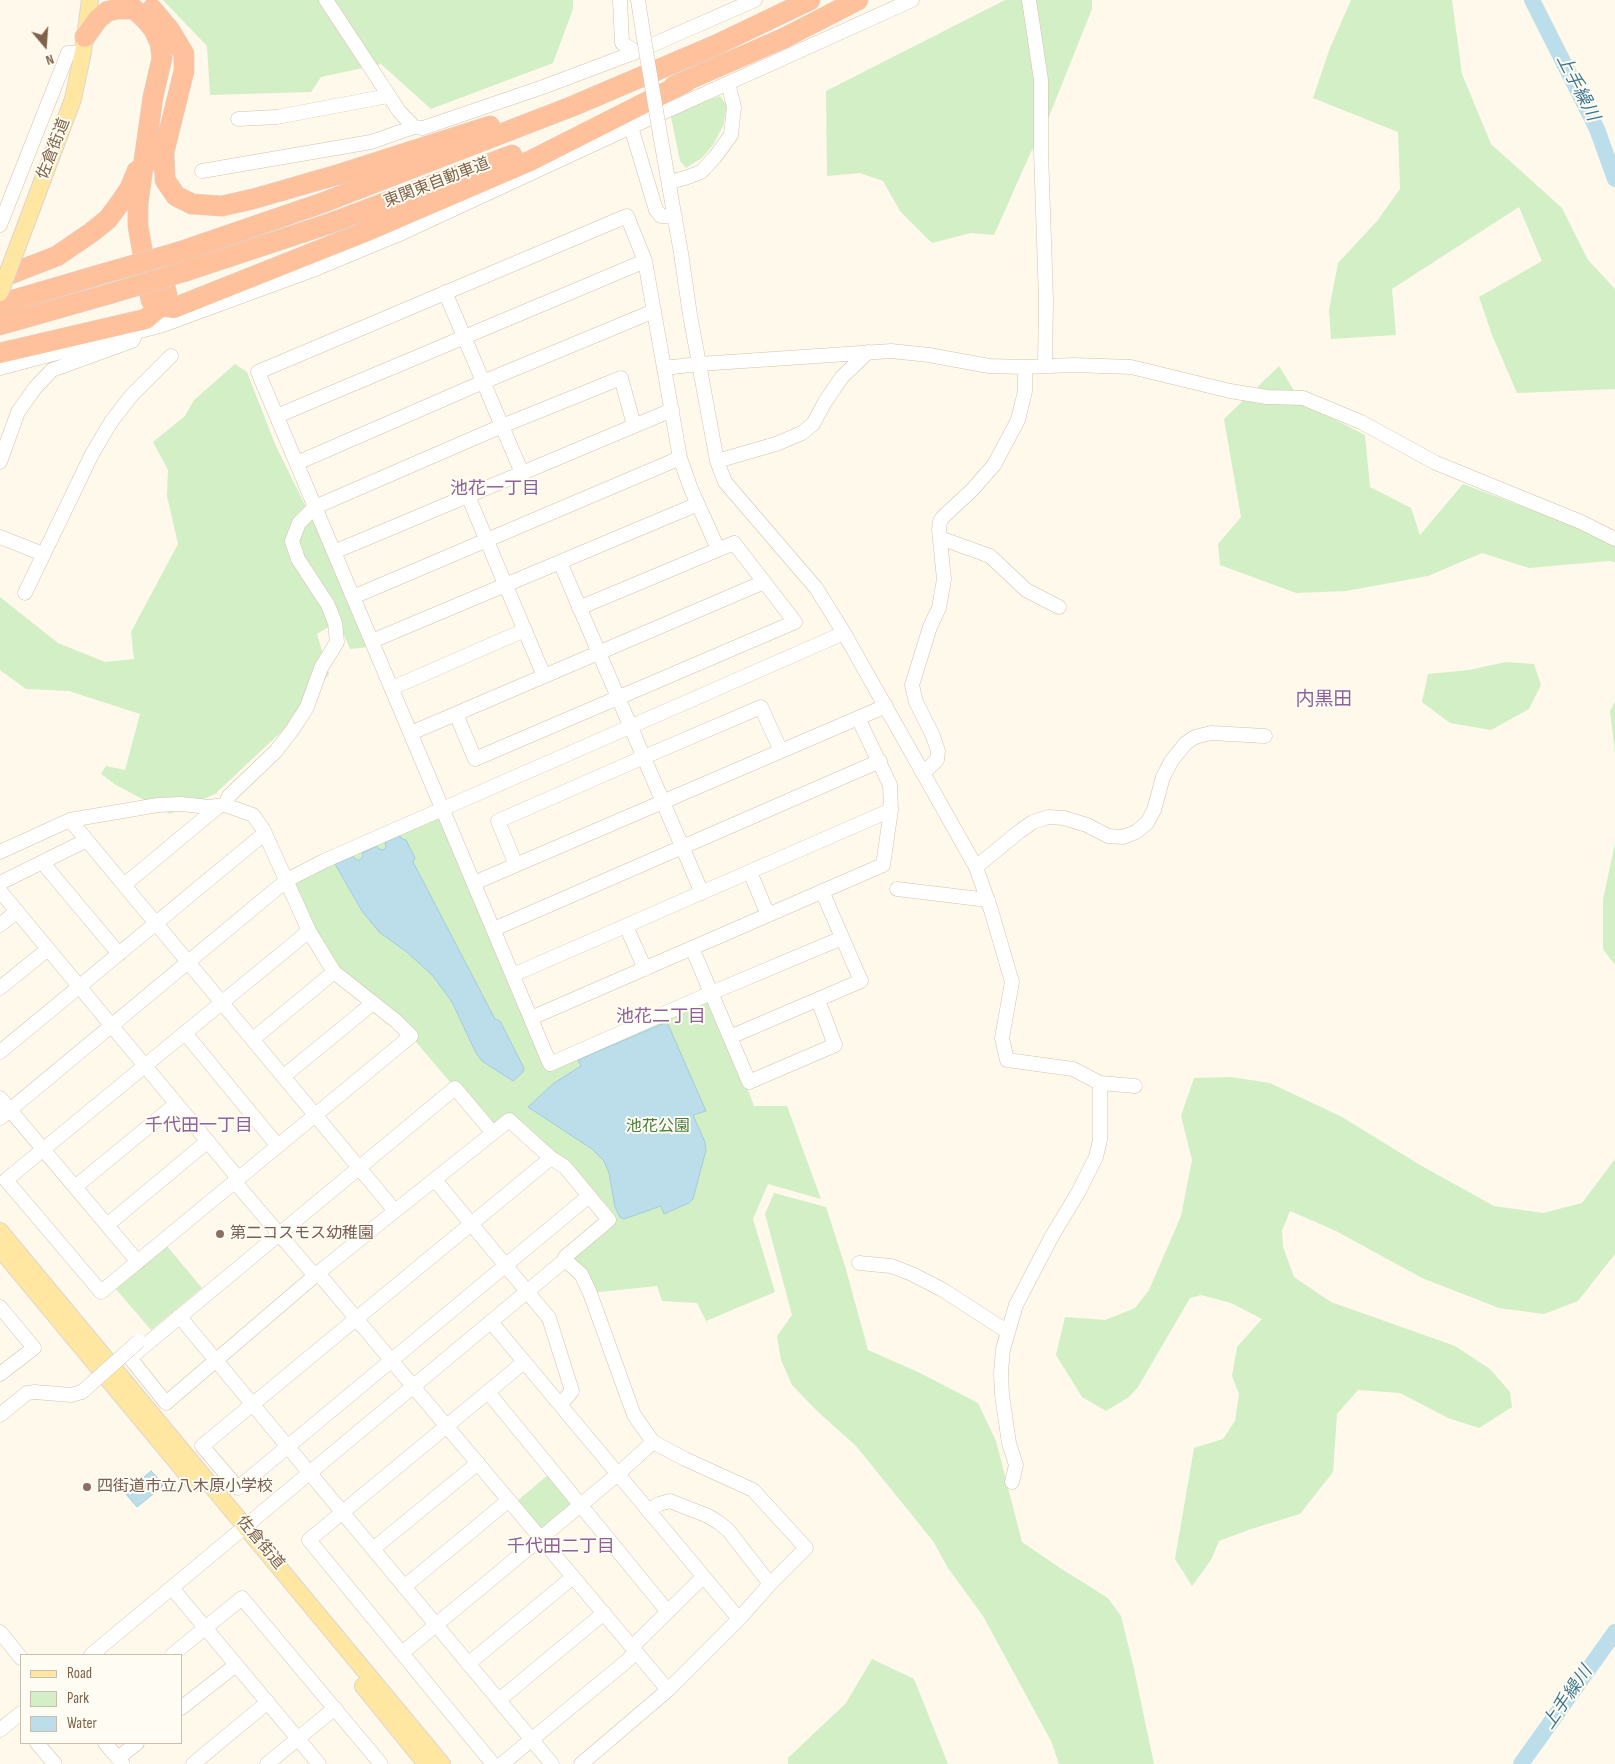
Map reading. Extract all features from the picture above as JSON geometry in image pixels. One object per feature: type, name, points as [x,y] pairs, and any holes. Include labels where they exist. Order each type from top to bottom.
[{"type":"highway","name":"東関東自動車道","points":[[0,304],[182,251],[322,203],[466,148],[659,70],[810,0]]},
{"type":"highway","name":"東関東自動車道","points":[[0,325],[186,272],[328,224],[473,170],[686,82],[784,38],[858,0]]},
{"type":"highway","points":[[84,45],[98,19],[108,11],[119,9],[132,3],[154,30],[160,43],[162,58],[153,97],[155,152],[165,180],[176,196],[192,204],[222,206],[253,199],[388,159],[659,70]]},
{"type":"highway","points":[[155,152],[138,203],[138,226],[151,300],[161,306],[174,308],[455,194],[530,161],[686,82]]},
{"type":"highway","points":[[0,278],[57,256],[103,224],[155,152]]},
{"type":"highway","points":[[0,353],[146,319],[161,306]]},
{"type":"main road","name":"佐倉街道","points":[[0,293],[73,99],[84,45],[90,0]]},
{"type":"main road","name":"佐倉街道","points":[[0,1231],[241,1530],[426,1764]]},
{"type":"main road","name":"佐倉街道","points":[[0,1249],[442,1764]]},
{"type":"street","points":[[326,0],[388,96],[414,127]]},
{"type":"street","points":[[620,0],[622,43],[636,52]]},
{"type":"street","points":[[638,0],[690,316],[717,461],[725,482],[816,588],[886,706],[976,867],[988,900],[1012,982],[1002,1038],[1007,1060],[1073,1069],[1100,1083],[1135,1086]]},
{"type":"street","points":[[202,171],[372,142],[414,127],[423,128],[543,87],[636,52],[755,0]]},
{"type":"street","points":[[0,368],[163,325],[310,271],[402,233],[912,0]]},
{"type":"street","points":[[1030,0],[1041,80],[1041,152],[1046,300],[1045,366]]},
{"type":"street","points":[[0,225],[68,54],[84,45]]},
{"type":"street","points":[[669,182],[701,172],[731,135],[734,107],[728,83]]},
{"type":"street","points":[[238,119],[277,117],[388,96]]},
{"type":"street","points":[[631,127],[656,210],[661,216],[675,217]]},
{"type":"street","points":[[718,549],[680,458],[645,261],[627,216],[258,372],[411,733],[437,811],[474,883],[550,1064],[842,938]]},
{"type":"street","points":[[277,416],[645,261]]},
{"type":"street","points":[[445,292],[522,473]]},
{"type":"street","points":[[297,463],[483,382],[654,311]]},
{"type":"street","points":[[0,462],[18,412],[35,388],[52,370],[132,341],[138,331]]},
{"type":"street","points":[[664,368],[891,351],[928,355],[989,366],[1099,365],[1131,367],[1230,391],[1267,397],[1303,398],[1361,422],[1436,463],[1581,522],[1615,539]]},
{"type":"street","points":[[717,461],[776,444],[802,433],[813,424],[842,377],[868,352]]},
{"type":"street","points":[[25,593],[92,454],[111,422],[131,396],[171,356]]},
{"type":"street","points":[[923,773],[937,760],[938,751],[933,736],[916,702],[912,685],[930,627],[939,608],[944,580],[939,530],[942,518],[972,490],[994,465],[1018,420],[1025,391],[1026,367]]},
{"type":"street","points":[[124,885],[222,806],[229,796],[276,751],[307,707],[321,668],[337,642],[335,623],[328,605],[298,559],[292,541],[299,523],[315,507],[502,426],[621,378],[634,425]]},
{"type":"street","points":[[334,552],[672,410]]},
{"type":"street","points":[[353,597],[680,458]]},
{"type":"street","points":[[468,496],[544,676]]},
{"type":"street","points":[[372,641],[698,504]]},
{"type":"street","points":[[0,536],[43,554]]},
{"type":"street","points":[[940,538],[990,556],[1026,590],[1059,607]]},
{"type":"street","points":[[456,714],[475,759],[795,622],[734,543],[580,608]]},
{"type":"street","points":[[560,562],[702,893]]},
{"type":"street","points":[[411,733],[764,582]]},
{"type":"street","points":[[392,688],[525,630]]},
{"type":"street","points":[[5,1114],[287,880],[326,860],[844,633]]},
{"type":"street","points":[[474,883],[886,706]]},
{"type":"street","points":[[516,865],[498,821],[644,757],[761,707],[782,751]]},
{"type":"street","points":[[531,1018],[883,865],[891,810],[890,785],[858,718]]},
{"type":"street","points":[[976,867],[1020,830],[1032,822],[1048,817],[1064,818],[1087,825],[1108,836],[1123,837],[1136,832],[1147,823],[1154,810],[1163,777],[1172,760],[1195,737],[1211,733],[1265,736]]},
{"type":"street","points":[[494,929],[880,761]]},
{"type":"street","points":[[0,852],[70,820],[164,804],[222,806],[253,815],[266,833],[309,931],[334,972],[411,1036],[101,1292],[6,1180],[309,931]]},
{"type":"street","points":[[513,975],[891,810]]},
{"type":"street","points":[[70,820],[395,1211]]},
{"type":"street","points":[[0,1052],[266,833]]},
{"type":"street","points":[[0,883],[87,840]]},
{"type":"street","points":[[42,862],[119,954]]},
{"type":"street","points":[[750,872],[768,915]]},
{"type":"street","points":[[897,889],[988,900]]},
{"type":"street","points":[[0,891],[208,1141],[278,1234],[392,1360],[668,1690]]},
{"type":"street","points":[[730,1037],[861,982],[822,892]]},
{"type":"street","points":[[0,925],[17,911]]},
{"type":"street","points":[[626,926],[645,969]]},
{"type":"street","points":[[692,948],[749,1082],[836,1045],[818,1000]]},
{"type":"street","points":[[0,988],[48,949]]},
{"type":"street","points":[[253,1039],[334,972]]},
{"type":"street","points":[[284,1076],[373,1003]]},
{"type":"street","points":[[185,1033],[277,1145]]},
{"type":"street","points":[[1012,1482],[1016,1465],[1009,1443],[1001,1373],[1003,1349],[1016,1305],[1096,1158],[1100,1140],[1100,1083]]},
{"type":"street","points":[[0,1415],[27,1393],[76,1394],[82,1392],[145,1340],[179,1316],[455,1088],[493,1133]]},
{"type":"street","points":[[0,1098],[5,1114],[43,1150],[138,1262]]},
{"type":"street","points":[[75,1187],[176,1104]]},
{"type":"street","points":[[92,1654],[565,1260],[565,1257],[609,1220],[565,1167],[551,1158],[509,1120],[316,1275],[166,1402],[130,1358],[145,1340]]},
{"type":"street","points":[[107,1225],[208,1141]]},
{"type":"street","points":[[551,1158],[202,1446],[238,1488],[589,1196]]},
{"type":"street","points":[[434,1180],[549,1318],[572,1391],[560,1405]]},
{"type":"street","points":[[565,1260],[581,1274],[590,1292],[634,1415],[653,1442],[685,1459],[754,1490],[806,1548],[668,1690],[581,1764]]},
{"type":"street","points":[[859,1263],[892,1266],[912,1274],[943,1290],[1008,1332]]},
{"type":"street","points":[[0,1307],[34,1348],[0,1374]]},
{"type":"street","points":[[179,1316],[552,1764]]},
{"type":"street","points":[[491,1322],[738,1619]]},
{"type":"street","points":[[493,1764],[309,1540],[524,1362]]},
{"type":"street","points":[[488,1392],[668,1612]]},
{"type":"street","points":[[402,1654],[618,1474],[653,1442]]},
{"type":"street","points":[[373,1549],[478,1463]]},
{"type":"street","points":[[404,1587],[509,1500]]},
{"type":"street","points":[[648,1511],[659,1504],[670,1501],[708,1516],[728,1530],[770,1584]]},
{"type":"street","points":[[468,1664],[573,1577]]},
{"type":"street","points":[[502,1764],[628,1660],[634,1649],[704,1577]]},
{"type":"street","points":[[172,1588],[319,1764]]},
{"type":"street","points":[[173,1654],[242,1598],[382,1764]]},
{"type":"street","points":[[499,1700],[604,1613]]},
{"type":"street","points":[[0,1632],[20,1657]]},
{"type":"street","points":[[182,1707],[236,1665]]},
{"type":"street","points":[[193,1764],[268,1702]]},
{"type":"street","points":[[267,1764],[335,1708]]},
{"type":"street","points":[[0,1730],[20,1718]]},
{"type":"street","points":[[39,1744],[55,1764]]},
{"type":"street","points":[[106,1744],[120,1761],[136,1744]]},
{"type":"green space","points":[[163,0],[573,0],[573,9],[553,63],[431,109],[381,64],[321,77],[311,92],[210,95],[207,46]]},
{"type":"green space","points":[[1005,0],[1092,0],[1092,9],[1046,124],[1030,154],[994,235],[971,233],[932,243],[900,211],[883,181],[860,173],[827,176],[826,91]]},
{"type":"green space","points":[[1351,0],[1452,0],[1462,74],[1491,144],[1562,208],[1588,260],[1615,289],[1615,389],[1517,393],[1492,335],[1479,297],[1542,261],[1519,207],[1392,289],[1396,335],[1331,339],[1329,310],[1338,263],[1377,221],[1400,189],[1398,132],[1313,98],[1330,48]]},
{"type":"green space","points":[[720,96],[727,106],[723,126],[713,145],[702,158],[686,168],[680,161],[671,117],[697,104]]},
{"type":"green space","points":[[235,364],[247,372],[275,444],[333,562],[368,647],[350,649],[338,621],[317,634],[329,674],[296,718],[215,794],[170,814],[116,785],[101,774],[106,766],[125,770],[140,714],[69,691],[26,689],[0,670],[0,597],[58,643],[105,662],[134,659],[131,632],[178,544],[167,496],[168,470],[153,442],[185,416],[194,400]]},
{"type":"green space","points":[[1279,366],[1301,402],[1365,435],[1370,487],[1411,508],[1420,535],[1463,484],[1537,512],[1615,535],[1615,562],[1529,568],[1482,553],[1428,576],[1346,591],[1296,593],[1220,565],[1218,544],[1241,517],[1224,419]]},
{"type":"green space","points":[[1506,662],[1534,664],[1541,685],[1529,709],[1491,730],[1450,723],[1422,702],[1428,674],[1469,670]]},
{"type":"green space","points":[[1615,701],[1615,754],[1610,711]]},
{"type":"green space","name":"池花公園","points":[[443,808],[550,1063],[711,993],[754,1106],[787,1106],[821,1199],[768,1184],[753,1219],[775,1292],[706,1321],[697,1303],[662,1301],[657,1286],[590,1293],[565,1257],[604,1224],[589,1196],[509,1120],[493,1133],[411,1036],[334,972],[287,880]]},
{"type":"green space","points":[[1615,843],[1615,965],[1603,949],[1603,900]]},
{"type":"green space","points":[[1231,1077],[1270,1083],[1342,1117],[1420,1165],[1494,1206],[1543,1213],[1582,1203],[1615,1159],[1615,1254],[1578,1301],[1544,1314],[1499,1308],[1422,1278],[1336,1231],[1290,1211],[1282,1231],[1283,1247],[1294,1277],[1331,1302],[1455,1346],[1490,1369],[1510,1392],[1512,1407],[1479,1428],[1448,1418],[1400,1393],[1358,1390],[1337,1414],[1333,1472],[1300,1514],[1219,1541],[1211,1560],[1192,1586],[1175,1559],[1194,1448],[1223,1439],[1235,1421],[1239,1394],[1232,1376],[1237,1347],[1262,1319],[1231,1303],[1201,1295],[1190,1298],[1138,1387],[1129,1397],[1106,1411],[1082,1397],[1056,1355],[1065,1317],[1105,1320],[1135,1308],[1149,1290],[1181,1216],[1192,1160],[1181,1116],[1194,1078]]},
{"type":"green space","points":[[774,1193],[826,1207],[845,1266],[868,1350],[920,1373],[978,1403],[996,1441],[1022,1542],[1108,1598],[1121,1616],[1154,1764],[1059,1764],[1051,1741],[983,1616],[948,1568],[933,1541],[856,1446],[817,1411],[792,1385],[781,1360],[777,1336],[792,1315],[765,1214]]},
{"type":"green space","points":[[166,1245],[202,1288],[151,1330],[115,1288]]},
{"type":"green space","points":[[548,1475],[573,1506],[542,1531],[517,1501]]},
{"type":"green space","points":[[872,1659],[914,1679],[948,1764],[788,1764],[788,1758],[846,1703]]},
{"type":"water","points":[[400,836],[406,840],[415,858],[413,862],[495,1019],[500,1021],[524,1068],[523,1072],[513,1081],[482,1061],[476,1053],[452,1002],[433,976],[408,953],[379,932],[362,911],[335,864],[353,856],[356,860],[360,860],[363,856],[362,853],[377,846],[383,850],[386,847],[385,842]]},
{"type":"water","points":[[667,1022],[706,1111],[693,1115],[705,1142],[706,1150],[693,1199],[689,1203],[664,1214],[661,1206],[624,1219],[620,1217],[615,1207],[609,1173],[604,1161],[592,1149],[528,1107],[554,1083],[581,1066],[578,1060]]},
{"type":"water","points":[[151,1471],[164,1485],[137,1507],[125,1493]]},
{"type":"waterway","name":"上手繰川","points":[[1532,0],[1597,129],[1615,179]]},
{"type":"waterway","name":"上手繰川","points":[[1521,1764],[1615,1632]]},
{"type":"place","name":"第二コスモス幼稚園","points":[[220,1234]]},
{"type":"place","name":"四街道市立八木原小学校","points":[[87,1487]]},
{"type":"district","name":"池花一丁目","points":[[495,489]]},
{"type":"district","name":"内黒田","points":[[1324,700]]},
{"type":"district","name":"池花二丁目","points":[[661,1017]]},
{"type":"district","name":"千代田一丁目","points":[[199,1126]]},
{"type":"district","name":"千代田二丁目","points":[[561,1547]]}]
